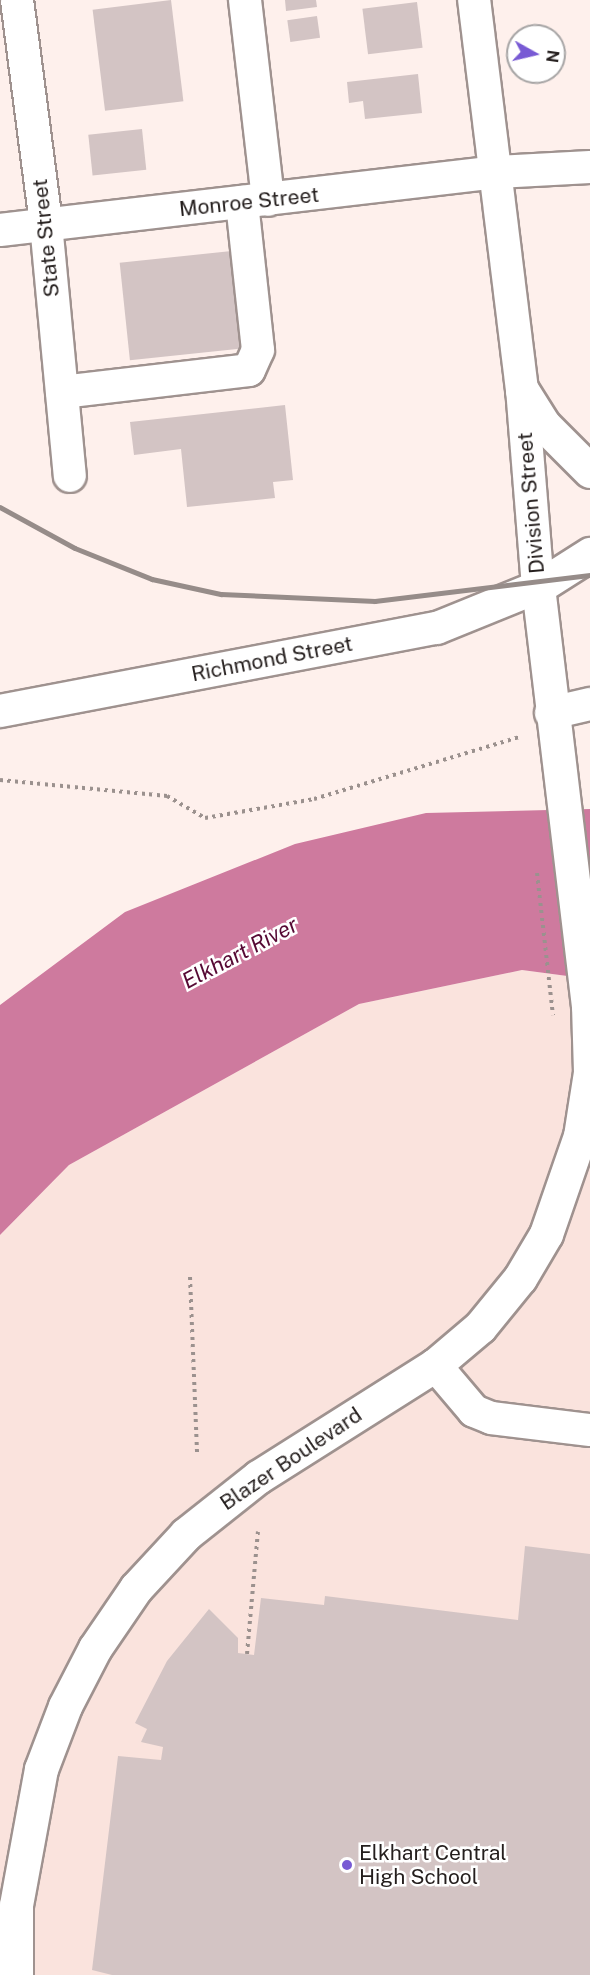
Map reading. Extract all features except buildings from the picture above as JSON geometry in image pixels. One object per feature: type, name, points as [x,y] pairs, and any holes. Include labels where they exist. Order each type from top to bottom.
[{"type":"main road","points":[[522,390],[544,425],[590,471]]},
{"type":"main road","points":[[538,586],[590,554]]},
{"type":"main road","name":"Division Street","points":[[538,586],[556,760],[588,1006]]},
{"type":"main road","name":"Blazer Boulevard","points":[[16,1975],[16,1905],[41,1769],[65,1706],[106,1631],[136,1588],[208,1517],[258,1477],[435,1365],[480,1327],[520,1278],[546,1234],[580,1136],[590,1072],[588,1006]]},
{"type":"street","name":"State Street","points":[[16,0],[46,224],[70,476]]},
{"type":"street","points":[[62,392],[249,370],[258,350],[255,201],[245,0]]},
{"type":"street","name":"Division Street","points":[[474,0],[497,172],[522,390],[538,586]]},
{"type":"street","name":"Monroe Street","points":[[0,230],[497,172],[590,167]]},
{"type":"street","name":"Richmond Street","points":[[0,711],[437,628],[538,586]]},
{"type":"street","points":[[551,713],[590,704]]},
{"type":"street","points":[[435,1365],[474,1411],[491,1418],[590,1430]]},
{"type":"path","points":[[0,780],[167,796],[205,818],[314,799],[520,737]]},
{"type":"path","points":[[536,864],[553,1015]]},
{"type":"path","points":[[190,1277],[197,1455]]},
{"type":"path","points":[[246,1654],[258,1531]]},
{"type":"shaded area","name":"Elkhart Central High School","points":[[522,970],[590,979],[590,1975],[0,1975],[0,1235],[69,1165],[359,1004]]},
{"type":"water","name":"Elkhart River","points":[[590,809],[590,979],[522,970],[359,1004],[69,1165],[0,1235],[0,1005],[125,912],[295,844],[426,813]]},
{"type":"railway","points":[[0,507],[75,548],[152,579],[221,594],[375,601],[590,575]]},
{"type":"place","name":"Elkhart Central High School","points":[[347,1865]]}]
